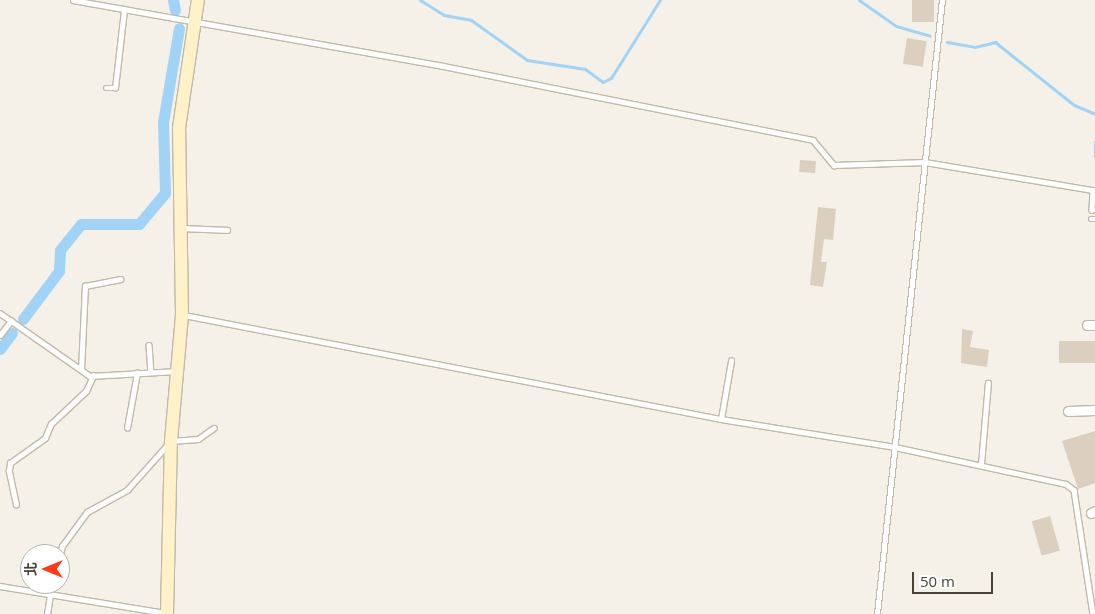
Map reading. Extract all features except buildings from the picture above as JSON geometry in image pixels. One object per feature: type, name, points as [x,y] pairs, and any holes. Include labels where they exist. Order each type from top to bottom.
[{"type":"main road","points":[[168,614],[171,441],[182,315],[179,128],[198,0]]},
{"type":"street","points":[[1068,411],[1095,410]]},
{"type":"lane","points":[[73,0],[618,99],[813,140],[834,165],[925,162],[1093,190],[1092,210],[1095,210]]},
{"type":"lane","points":[[877,614],[942,0]]},
{"type":"lane","points":[[106,88],[115,88],[124,10]]},
{"type":"lane","points":[[180,227],[226,230]]},
{"type":"lane","points":[[81,370],[85,286],[120,279]]},
{"type":"lane","points":[[0,314],[81,370],[93,376],[178,371]]},
{"type":"lane","points":[[182,315],[721,419],[895,447],[981,464],[1066,484],[1074,490],[1093,614]]},
{"type":"lane","points":[[0,335],[11,321]]},
{"type":"lane","points":[[150,345],[152,372]]},
{"type":"lane","points":[[721,419],[731,361]]},
{"type":"lane","points":[[128,428],[137,373]]},
{"type":"lane","points":[[16,505],[10,463],[45,438],[51,424],[86,391],[93,376]]},
{"type":"lane","points":[[981,464],[988,383]]},
{"type":"lane","points":[[63,544],[87,512],[127,490],[171,441],[198,439],[214,428]]},
{"type":"lane","points":[[0,586],[20,589]]},
{"type":"lane","points":[[47,614],[50,594],[168,614]]},
{"type":"waterway","points":[[173,0],[175,10]]},
{"type":"waterway","points":[[420,0],[444,15],[471,20],[527,60],[585,69],[603,82],[611,78],[660,0]]},
{"type":"waterway","points":[[859,0],[896,26],[930,36]]},
{"type":"waterway","points":[[23,319],[59,271],[60,250],[81,224],[139,224],[165,193],[163,122],[179,28]]},
{"type":"waterway","points":[[947,42],[975,47],[995,42],[1074,105],[1095,114]]},
{"type":"waterway","points":[[1095,142],[1095,156]]},
{"type":"waterway","points":[[0,349],[12,333]]}]
